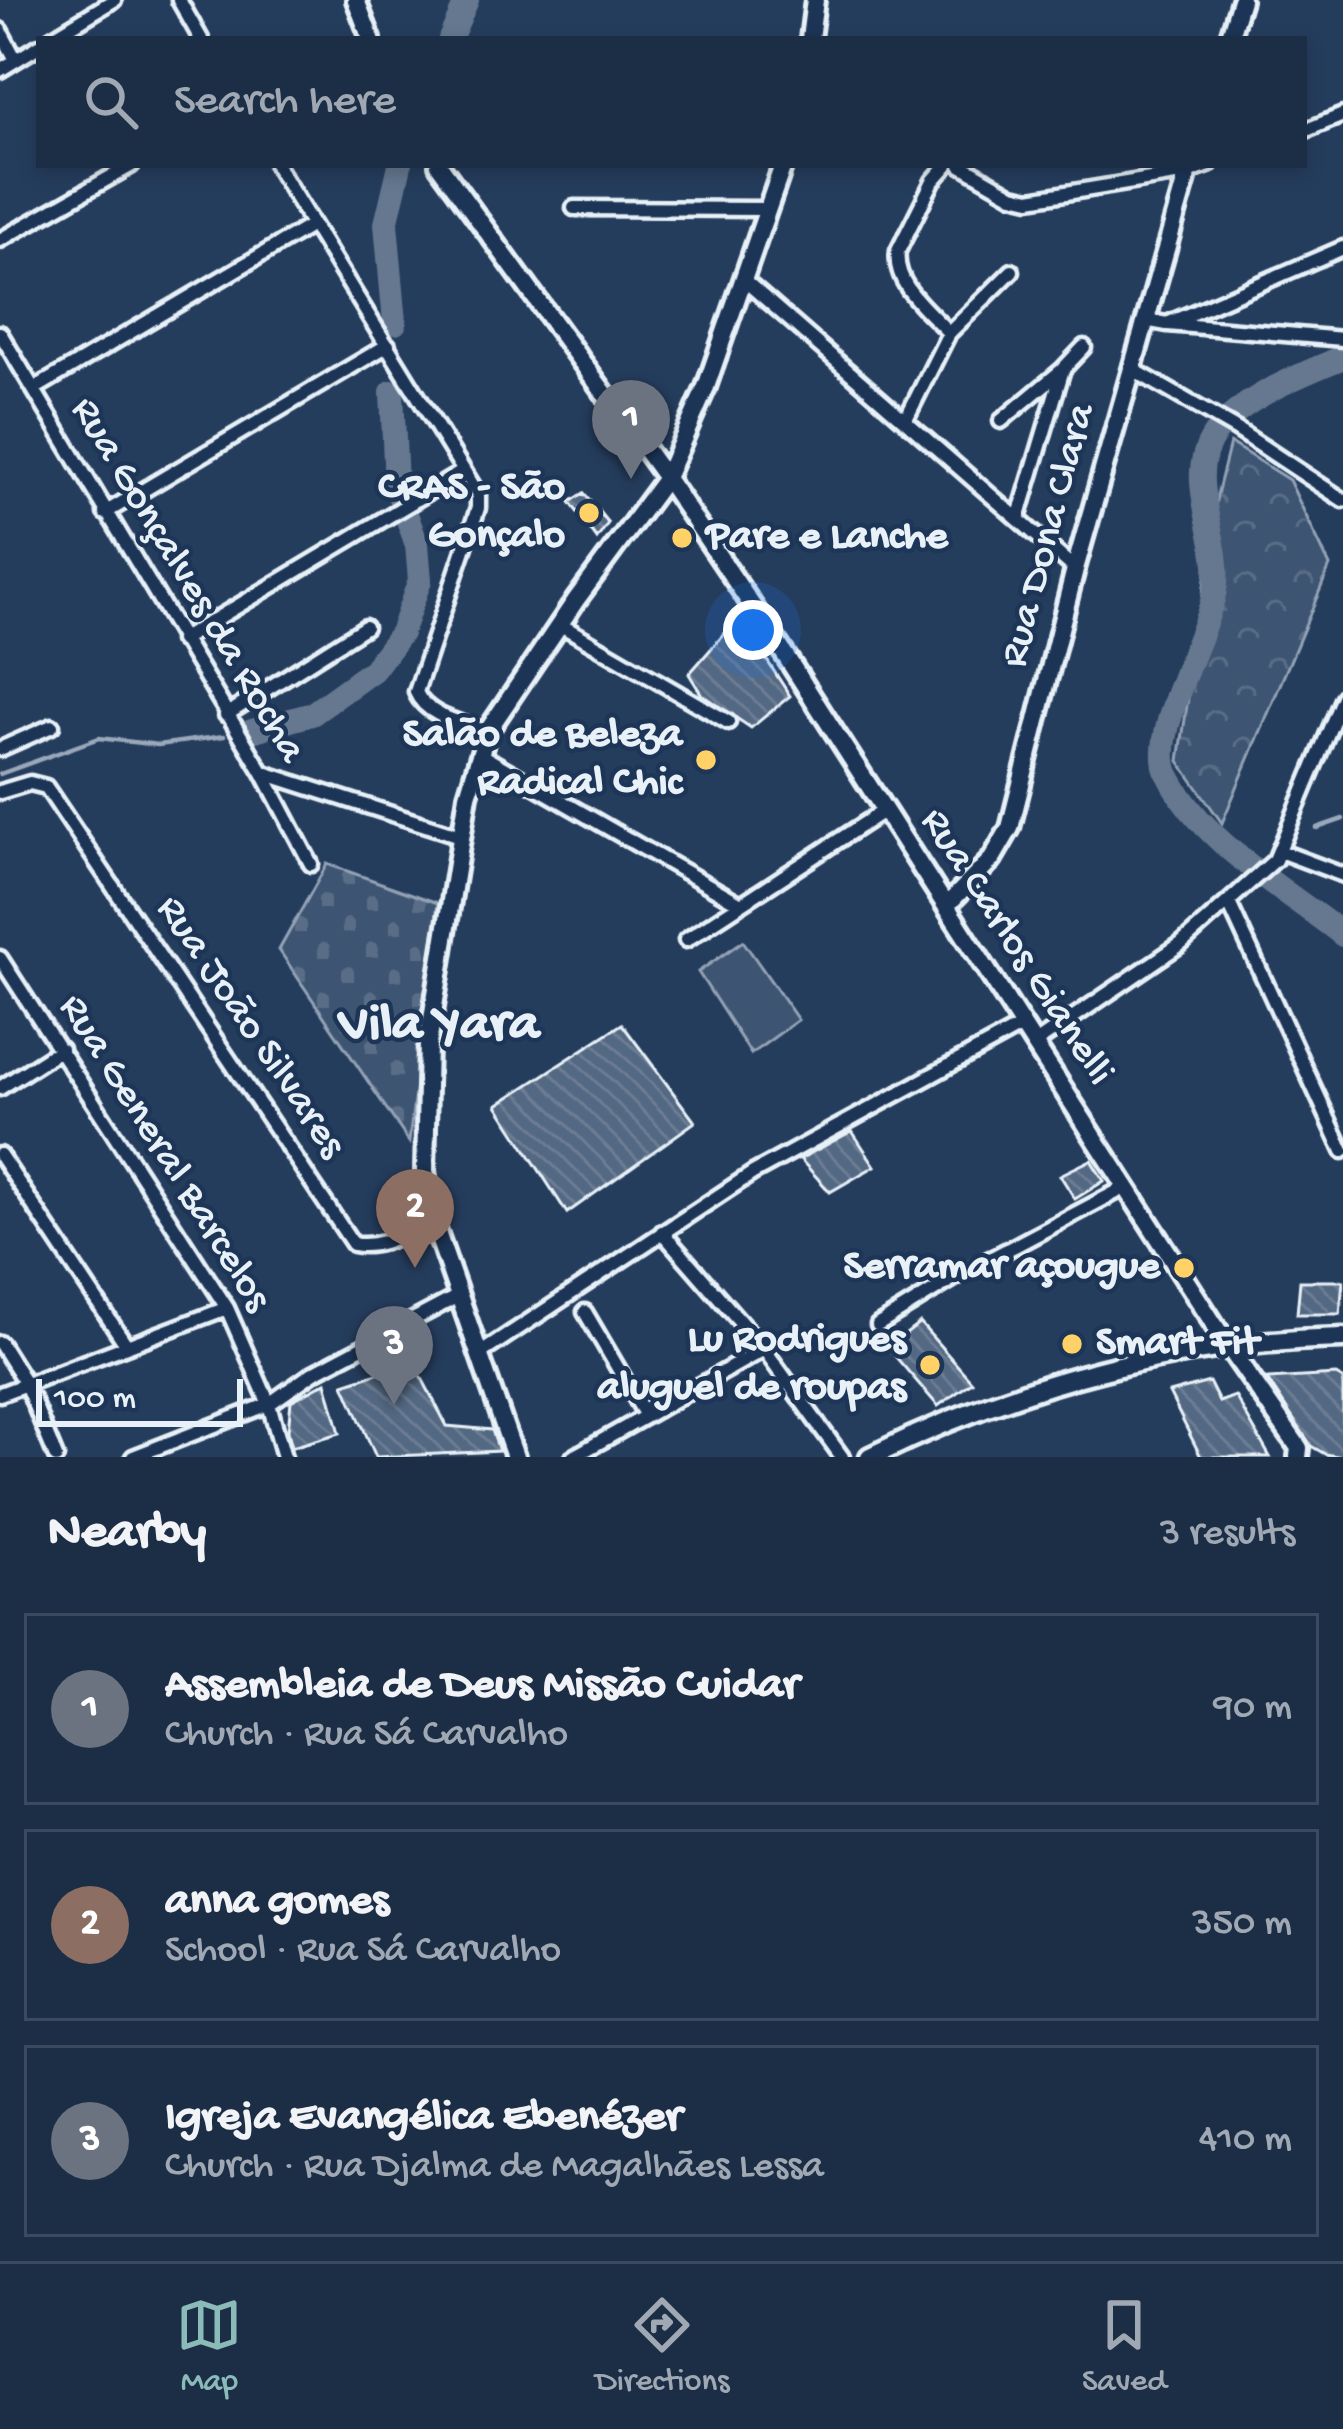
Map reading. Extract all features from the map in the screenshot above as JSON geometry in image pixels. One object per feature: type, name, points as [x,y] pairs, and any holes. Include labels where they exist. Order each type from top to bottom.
[{"type":"main road","points":[[870,1457],[935,1424],[1018,1392],[1118,1366],[1228,1346],[1343,1338]]},
{"type":"street","points":[[55,36],[114,0]]},
{"type":"street","points":[[178,0],[199,36]]},
{"type":"street","points":[[356,0],[370,36]]},
{"type":"street","points":[[810,36],[815,0]]},
{"type":"street","points":[[1230,36],[1241,0]]},
{"type":"street","points":[[0,30],[16,60]]},
{"type":"street","points":[[0,70],[36,48]]},
{"type":"street","points":[[1307,130],[1343,115]]},
{"type":"street","points":[[0,240],[127,168]]},
{"type":"street","points":[[278,168],[479,502],[416,692],[431,710],[487,732]]},
{"type":"street","name":"Rua Carlos Gianelli","points":[[441,168],[666,478],[1228,1346],[1299,1448],[1298,1457]]},
{"type":"street","points":[[515,1457],[433,1221],[424,1132],[428,1044],[460,836],[487,732],[666,478],[706,387],[782,168]]},
{"type":"street","points":[[944,168],[933,181],[896,263],[906,285],[949,334]]},
{"type":"street","points":[[966,168],[1012,195],[1030,199],[1188,169]]},
{"type":"street","name":"Rua Dona Clara","points":[[946,906],[992,859],[1010,828],[1075,569],[1188,169]]},
{"type":"street","points":[[574,208],[768,209]]},
{"type":"street","points":[[34,388],[312,225]]},
{"type":"street","points":[[1167,324],[1343,248]]},
{"type":"street","points":[[905,421],[949,334],[1012,271]]},
{"type":"street","points":[[744,280],[1075,569]]},
{"type":"street","points":[[1145,320],[1343,339]]},
{"type":"street","name":"Rua Gonçalves da Rocha","points":[[0,333],[263,772],[311,865]]},
{"type":"street","points":[[105,512],[388,345]]},
{"type":"street","points":[[1001,421],[1084,347]]},
{"type":"street","points":[[1018,520],[1063,369]]},
{"type":"street","points":[[1132,369],[1236,429],[1343,500]]},
{"type":"street","points":[[181,640],[464,471]]},
{"type":"street","points":[[559,624],[728,722]]},
{"type":"street","points":[[226,715],[365,627]]},
{"type":"street","points":[[1034,1044],[1181,944],[1279,856],[1341,706]]},
{"type":"street","points":[[0,749],[52,726]]},
{"type":"street","points":[[479,754],[741,904]]},
{"type":"street","points":[[263,772],[460,836]]},
{"type":"street","name":"Rua João Silvares","points":[[0,792],[37,783],[46,787],[353,1244],[380,1244],[433,1221]]},
{"type":"street","points":[[686,940],[885,811]]},
{"type":"street","points":[[1279,856],[1343,875]]},
{"type":"street","points":[[1229,903],[1343,1151]]},
{"type":"street","name":"Rua General Barcelos","points":[[0,958],[227,1308],[269,1403],[284,1457]]},
{"type":"street","points":[[481,1353],[753,1173],[1022,1026]]},
{"type":"street","points":[[0,1088],[62,1049]]},
{"type":"street","points":[[0,1155],[127,1346]]},
{"type":"street","points":[[878,1325],[956,1276],[1126,1187]]},
{"type":"street","points":[[662,1232],[764,1349],[842,1457]]},
{"type":"street","points":[[133,1457],[269,1403],[345,1355],[460,1295]]},
{"type":"street","points":[[0,1394],[227,1308]]},
{"type":"street","points":[[585,1312],[646,1415]]},
{"type":"street","points":[[0,1342],[26,1384],[56,1457]]},
{"type":"street","points":[[573,1457],[764,1349]]},
{"type":"green space","points":[[1230,443],[1289,480],[1330,566],[1222,823],[1179,761],[1217,495]]},
{"type":"green space","points":[[327,864],[438,903],[409,1142],[279,950]]},
{"type":"green space","points":[[743,941],[798,1020],[751,1054],[698,972]]},
{"type":"building","name":"CRAS - São Gonçalo","points":[[584,493],[608,523],[597,539],[570,502]]},
{"type":"building","points":[[739,617],[790,696],[751,728],[702,695],[689,674]]},
{"type":"building","points":[[622,1024],[695,1122],[567,1213],[497,1105]]},
{"type":"building","points":[[852,1131],[875,1166],[830,1192],[800,1159]]},
{"type":"building","points":[[1091,1160],[1104,1181],[1075,1199],[1060,1175]]},
{"type":"building","points":[[1300,1281],[1343,1281],[1340,1314],[1297,1314]]},
{"type":"building","name":"Lu Rodrigues aluguel de roupas","points":[[920,1323],[972,1382],[938,1406],[888,1348]]},
{"type":"building","points":[[413,1361],[447,1426],[492,1430],[499,1451],[376,1457],[344,1384]]},
{"type":"building","points":[[1336,1375],[1343,1379],[1343,1457],[1311,1446],[1267,1379]]},
{"type":"building","points":[[326,1382],[340,1433],[292,1447],[288,1431],[291,1401]]},
{"type":"building","points":[[1209,1382],[1219,1402],[1235,1396],[1270,1457],[1201,1457],[1169,1393]]},
{"type":"waterway","points":[[451,36],[467,0]]},
{"type":"waterway","points":[[395,323],[386,224],[399,168]]},
{"type":"waterway","points":[[1343,357],[1243,407],[1217,431],[1207,448],[1202,486],[1216,583],[1173,708],[1164,757],[1168,775],[1201,822],[1246,863],[1343,935]]},
{"type":"waterway","points":[[252,731],[312,714],[373,670],[401,633],[420,580],[417,545],[396,486],[392,392]]},
{"type":"waterway","points":[[0,774],[99,738],[158,745],[224,736]]},
{"type":"waterway","points":[[1317,828],[1343,819]]},
{"type":"waterway","points":[[1236,854],[1245,851]]},
{"type":"place","name":"Assembleia de Deus Missão Cuidar","points":[[631,479]]},
{"type":"place","name":"CRAS - São Gonçalo","points":[[589,513]]},
{"type":"place","name":"Pare e Lanche","points":[[682,538]]},
{"type":"place","name":"Salão de Beleza Radical Chic","points":[[706,760]]},
{"type":"place","name":"anna gomes","points":[[415,1268]]},
{"type":"place","name":"Serramar açougue","points":[[1184,1268]]},
{"type":"place","name":"Smart Fit","points":[[1072,1344]]},
{"type":"place","name":"Lu Rodrigues aluguel de roupas","points":[[930,1365]]},
{"type":"place","name":"Igreja Evangélica Ebenézer","points":[[394,1405]]},
{"type":"district","name":"Vila Yara","points":[[439,1027]]}]
